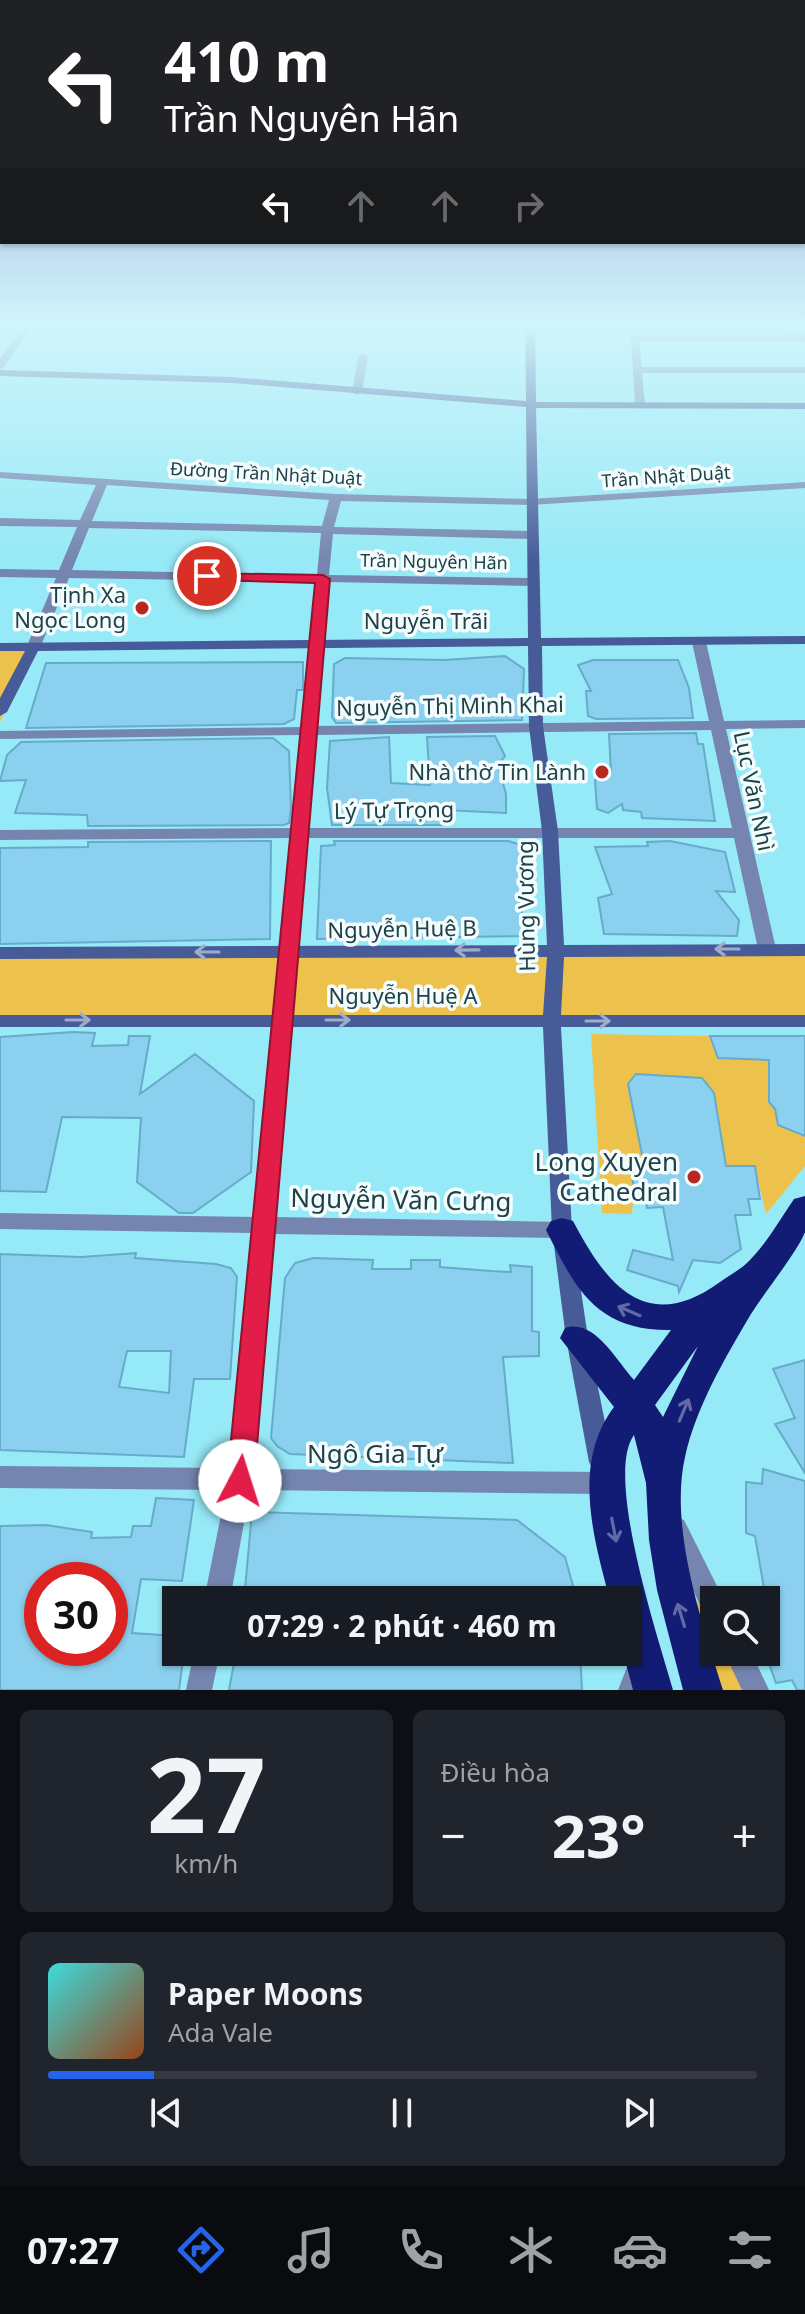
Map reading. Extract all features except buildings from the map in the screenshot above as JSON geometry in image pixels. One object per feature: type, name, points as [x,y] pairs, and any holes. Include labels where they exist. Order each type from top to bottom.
[{"type":"highway","points":[[665,1497],[681,1414],[712,1353],[805,1208]]},
{"type":"highway","points":[[562,1230],[582,1272],[606,1300],[636,1315],[665,1320],[704,1312]]},
{"type":"highway","points":[[643,1679],[605,1483],[612,1437],[704,1312],[767,1265]]},
{"type":"highway","points":[[577,1338],[648,1422],[665,1497],[676,1600],[703,1690]]},
{"type":"street","points":[[505,403],[805,406]]},
{"type":"street","name":"Hùng Vương","points":[[534,405],[530,502],[533,642],[536,726],[550,831],[556,949],[552,1021],[562,1230],[577,1338],[605,1483]]},
{"type":"street","name":"Đường Trần Nhật Duật","points":[[0,475],[336,497],[530,502]]},
{"type":"street","points":[[0,712],[33,648],[102,483]]},
{"type":"street","name":"Trần Nhật Duật","points":[[530,502],[805,485]]},
{"type":"street","points":[[220,1586],[240,1481],[327,531],[336,497]]},
{"type":"street","points":[[0,522],[531,535]]},
{"type":"street","name":"Trần Nguyên Hãn","points":[[0,573],[532,582]]},
{"type":"street","name":"Nguyễn Trãi","points":[[0,647],[805,640]]},
{"type":"street","name":"Lục Văn Nhì","points":[[699,642],[767,949]]},
{"type":"street","name":"Nguyễn Thị Minh Khai","points":[[0,735],[805,724]]},
{"type":"street","name":"Lý Tự Trọng","points":[[0,835],[550,831],[741,833]]},
{"type":"street","name":"Nguyễn Huệ B","points":[[0,953],[805,950]]},
{"type":"street","name":"Nguyễn Huệ A","points":[[0,1021],[805,1021]]},
{"type":"street","name":"Nguyễn Văn Cưng","points":[[0,1221],[562,1230]]},
{"type":"street","name":"Ngô Gia Tự","points":[[0,1477],[605,1483]]},
{"type":"street","points":[[665,1497],[705,1586]]},
{"type":"street","points":[[199,1690],[204,1666]]},
{"type":"street","points":[[744,1666],[756,1690]]},
{"type":"shaded area","points":[[0,647],[33,648],[0,722]]},
{"type":"shaded area","points":[[805,950],[805,1021],[0,1021],[0,956]]},
{"type":"shaded area","points":[[591,1034],[710,1036],[718,1058],[769,1060],[769,1102],[775,1109],[778,1125],[805,1136],[805,1166],[766,1214],[755,1167],[726,1166],[714,1093],[702,1078],[636,1074],[629,1084],[643,1160],[629,1161],[634,1188],[632,1214],[602,1213]]},
{"type":"shaded area","points":[[700,1602],[700,1632],[695,1605]]},
{"type":"shaded area","points":[[706,1666],[733,1666],[744,1690],[711,1690]]},
{"type":"place","name":"Tịnh Xa Ngọc Long","points":[[142,608]]},
{"type":"place","name":"Nhà thờ Tin Lành","points":[[602,772]]},
{"type":"place","name":"Long Xuyen Cathedral","points":[[694,1177]]},
{"type":"route","points":[[207,576],[323,579],[280,1020],[240,1481]]}]
